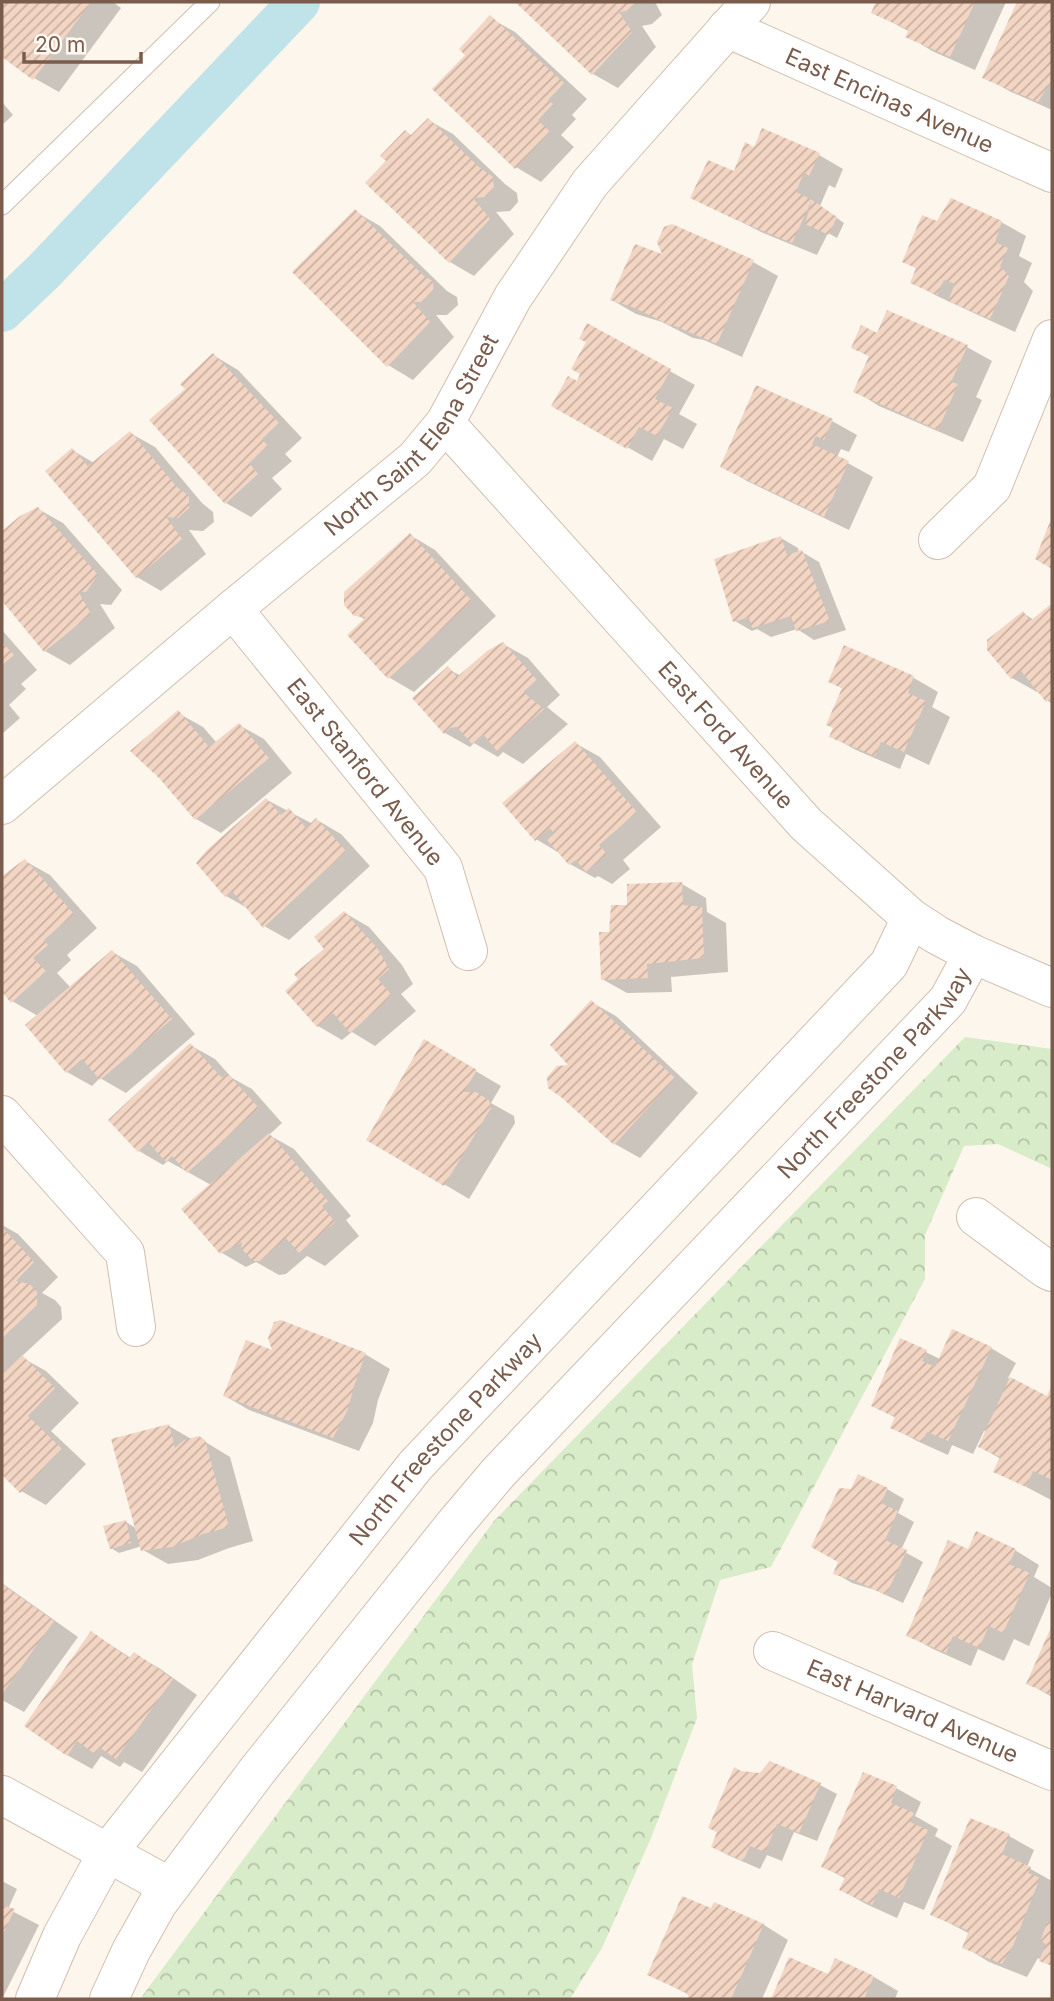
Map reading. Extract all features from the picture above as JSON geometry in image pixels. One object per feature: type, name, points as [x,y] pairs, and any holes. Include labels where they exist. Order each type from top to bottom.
[{"type":"street","name":"East Encinas Avenue","points":[[739,15],[1052,173]]},
{"type":"street","name":"North Saint Elena Street","points":[[2,805],[415,459],[445,423],[513,298],[590,183],[739,15]]},
{"type":"street","points":[[938,540],[992,487],[1052,339]]},
{"type":"street","name":"East Ford Avenue","points":[[445,423],[806,824],[911,918],[973,954],[1052,988]]},
{"type":"street","name":"East Stanford Avenue","points":[[233,609],[443,868],[468,951]]},
{"type":"street","name":"North Freestone Parkway","points":[[35,1999],[62,1936],[108,1852],[415,1466],[889,964],[911,918]]},
{"type":"street","name":"North Freestone Parkway","points":[[109,1999],[131,1951],[158,1903],[257,1771],[489,1484],[948,1000],[973,954]]},
{"type":"street","points":[[2,1115],[125,1253],[136,1327]]},
{"type":"street","points":[[976,1217],[1052,1272]]},
{"type":"street","name":"East Harvard Avenue","points":[[774,1651],[1052,1771]]},
{"type":"street","points":[[2,1795],[170,1887]]},
{"type":"lane","points":[[2,205],[210,2]]},
{"type":"green space","points":[[965,1037],[1052,1049],[1052,1169],[998,1144],[964,1146],[925,1235],[925,1279],[771,1567],[720,1580],[692,1664],[697,1718],[651,1838],[602,1948],[570,1999],[140,1999],[494,1521]]},
{"type":"building","points":[[2,2],[91,2],[33,80],[2,57]]},
{"type":"building","points":[[515,2],[636,2],[626,11],[619,12],[632,32],[592,75]]},
{"type":"building","points":[[876,2],[975,2],[950,57],[905,37],[909,30],[871,13]]},
{"type":"building","points":[[1017,2],[1052,2],[1052,80],[1038,102],[982,78]]},
{"type":"building","points":[[490,15],[564,83],[548,100],[553,104],[538,120],[550,132],[515,169],[432,89],[465,55],[459,49]]},
{"type":"building","points":[[428,118],[493,177],[494,188],[485,197],[473,198],[490,219],[449,263],[365,183],[386,161],[380,156],[405,130],[411,135]]},
{"type":"building","points":[[762,128],[820,153],[809,176],[804,172],[796,192],[812,200],[792,243],[690,198],[708,160],[734,171],[745,142],[754,147]]},
{"type":"building","points":[[951,198],[1002,221],[995,242],[1008,248],[1000,266],[1009,276],[990,319],[948,301],[955,284],[944,280],[937,295],[910,283],[916,268],[902,262],[922,215],[937,221]]},
{"type":"building","points":[[812,200],[837,217],[829,235],[805,224]]},
{"type":"building","points":[[355,209],[425,277],[433,281],[433,291],[422,302],[413,302],[430,322],[387,367],[292,272]]},
{"type":"building","points":[[672,224],[754,260],[717,344],[635,308],[610,300],[635,244],[662,254],[657,242],[664,227]]},
{"type":"building","points":[[887,310],[968,345],[951,382],[958,384],[938,430],[853,392],[869,356],[851,348],[861,325],[877,333]]},
{"type":"building","points":[[587,323],[671,369],[655,399],[673,408],[657,436],[639,427],[627,449],[551,406],[568,376],[577,381],[580,374],[571,369],[586,342],[579,339]]},
{"type":"building","points":[[213,353],[279,423],[262,439],[268,446],[249,463],[258,474],[225,504],[149,420],[185,389],[180,384]]},
{"type":"building","points":[[756,385],[833,419],[824,440],[816,436],[812,444],[849,461],[824,517],[720,467]]},
{"type":"building","points":[[130,431],[177,487],[189,496],[189,508],[178,518],[166,517],[182,539],[136,578],[45,471],[72,448],[88,466]]},
{"type":"building","points":[[38,507],[98,575],[86,592],[78,591],[91,614],[44,652],[2,601],[2,531],[20,516]]},
{"type":"building","points":[[1052,517],[1052,569],[1035,559]]},
{"type":"building","points":[[410,533],[472,601],[388,679],[347,635],[366,617],[354,616],[344,605],[344,592]]},
{"type":"building","points":[[781,536],[787,555],[802,550],[830,621],[796,631],[791,616],[752,628],[749,617],[733,622],[714,559]]},
{"type":"building","points":[[1051,604],[1052,697],[1046,702],[1021,671],[1011,679],[987,650],[987,640],[1023,611],[1030,621]]},
{"type":"building","points":[[2,642],[14,655],[2,665]]},
{"type":"building","points":[[503,642],[537,680],[523,692],[544,709],[497,751],[483,734],[472,744],[457,727],[450,728],[444,734],[412,698],[448,666],[457,677],[487,651]]},
{"type":"building","points":[[844,645],[914,676],[908,693],[926,701],[904,752],[881,742],[875,756],[829,737],[833,728],[826,725],[842,688],[828,682]]},
{"type":"building","points":[[178,710],[209,747],[239,723],[269,758],[195,820],[160,779],[130,751]]},
{"type":"building","points":[[575,741],[637,812],[599,845],[607,854],[586,872],[576,860],[569,865],[547,840],[554,834],[550,828],[535,841],[502,803]]},
{"type":"building","points":[[266,798],[281,815],[289,808],[306,828],[316,818],[346,851],[263,928],[232,891],[225,897],[196,863]]},
{"type":"building","points":[[25,859],[74,914],[44,940],[48,945],[33,958],[46,971],[11,1003],[2,992],[2,876]]},
{"type":"building","points":[[682,882],[683,905],[702,907],[704,958],[647,964],[648,978],[601,980],[599,932],[609,932],[611,905],[627,905],[627,884]]},
{"type":"building","points":[[344,911],[378,949],[389,969],[378,979],[392,996],[350,1033],[333,1013],[317,1027],[285,991],[298,979],[294,974],[324,949],[314,937]]},
{"type":"building","points":[[112,950],[172,1019],[100,1080],[82,1059],[66,1073],[25,1025]]},
{"type":"building","points":[[591,1000],[675,1078],[614,1145],[548,1088],[547,1077],[557,1066],[568,1065],[550,1045]]},
{"type":"building","points":[[424,1039],[477,1070],[464,1092],[476,1092],[489,1100],[491,1108],[444,1186],[366,1140]]},
{"type":"building","points":[[190,1043],[222,1078],[227,1073],[259,1108],[187,1173],[172,1156],[166,1162],[148,1142],[138,1152],[108,1120]]},
{"type":"building","points":[[269,1133],[328,1201],[322,1206],[335,1222],[299,1253],[286,1238],[260,1261],[253,1261],[241,1248],[242,1242],[220,1254],[181,1209]]},
{"type":"building","points":[[2,1227],[34,1262],[16,1281],[30,1284],[37,1292],[37,1305],[2,1338]]},
{"type":"building","points":[[281,1320],[366,1353],[348,1409],[333,1438],[223,1396],[246,1340],[272,1350],[268,1338],[274,1322]]},
{"type":"building","points":[[952,1329],[992,1347],[948,1441],[927,1432],[922,1442],[890,1428],[895,1417],[871,1406],[900,1338],[927,1350],[922,1361],[935,1367]]},
{"type":"building","points":[[22,1355],[55,1388],[28,1416],[62,1449],[20,1493],[2,1475],[2,1375]]},
{"type":"building","points":[[1010,1377],[1047,1396],[1052,1384],[1052,1480],[1033,1471],[1026,1487],[993,1472],[1000,1457],[978,1447]]},
{"type":"building","points":[[169,1424],[175,1448],[184,1440],[199,1436],[205,1440],[229,1527],[172,1547],[141,1551],[111,1439]]},
{"type":"building","points":[[858,1474],[888,1488],[881,1503],[898,1511],[885,1540],[907,1550],[886,1595],[833,1574],[838,1562],[811,1547],[839,1488],[851,1489]]},
{"type":"building","points":[[126,1520],[131,1543],[110,1549],[103,1526]]},
{"type":"building","points":[[976,1531],[1016,1549],[1009,1564],[1030,1573],[1003,1633],[989,1626],[979,1648],[953,1636],[946,1653],[906,1636],[948,1540],[968,1549]]},
{"type":"building","points":[[2,1584],[54,1621],[2,1694]]},
{"type":"building","points":[[1052,1625],[1052,1695],[1026,1684]]},
{"type":"building","points":[[91,1631],[129,1658],[134,1652],[173,1679],[116,1759],[99,1747],[95,1754],[77,1741],[67,1756],[24,1726]]},
{"type":"building","points":[[770,1761],[821,1783],[799,1833],[777,1824],[765,1852],[750,1846],[743,1861],[711,1847],[717,1832],[708,1828],[734,1767],[741,1771],[760,1773]]},
{"type":"building","points":[[863,1772],[897,1786],[891,1803],[914,1813],[910,1822],[928,1830],[899,1898],[879,1889],[872,1905],[839,1890],[845,1877],[821,1867]]},
{"type":"building","points":[[970,1818],[1010,1834],[1002,1854],[1031,1867],[1028,1873],[1040,1878],[1013,1946],[1002,1964],[962,1948],[969,1931],[930,1915]]},
{"type":"building","points":[[682,1896],[711,1908],[714,1902],[764,1924],[731,1999],[687,1999],[689,1994],[647,1975]]},
{"type":"building","points":[[2,1905],[15,1909],[2,1936]]},
{"type":"building","points":[[1048,1921],[1052,1922],[1052,1966],[1039,1961],[1046,1944],[1040,1941]]},
{"type":"building","points":[[789,1957],[828,1974],[835,1958],[874,1976],[864,1999],[771,1999]]},
{"type":"waterway","points":[[2,311],[44,271],[299,2]]}]
